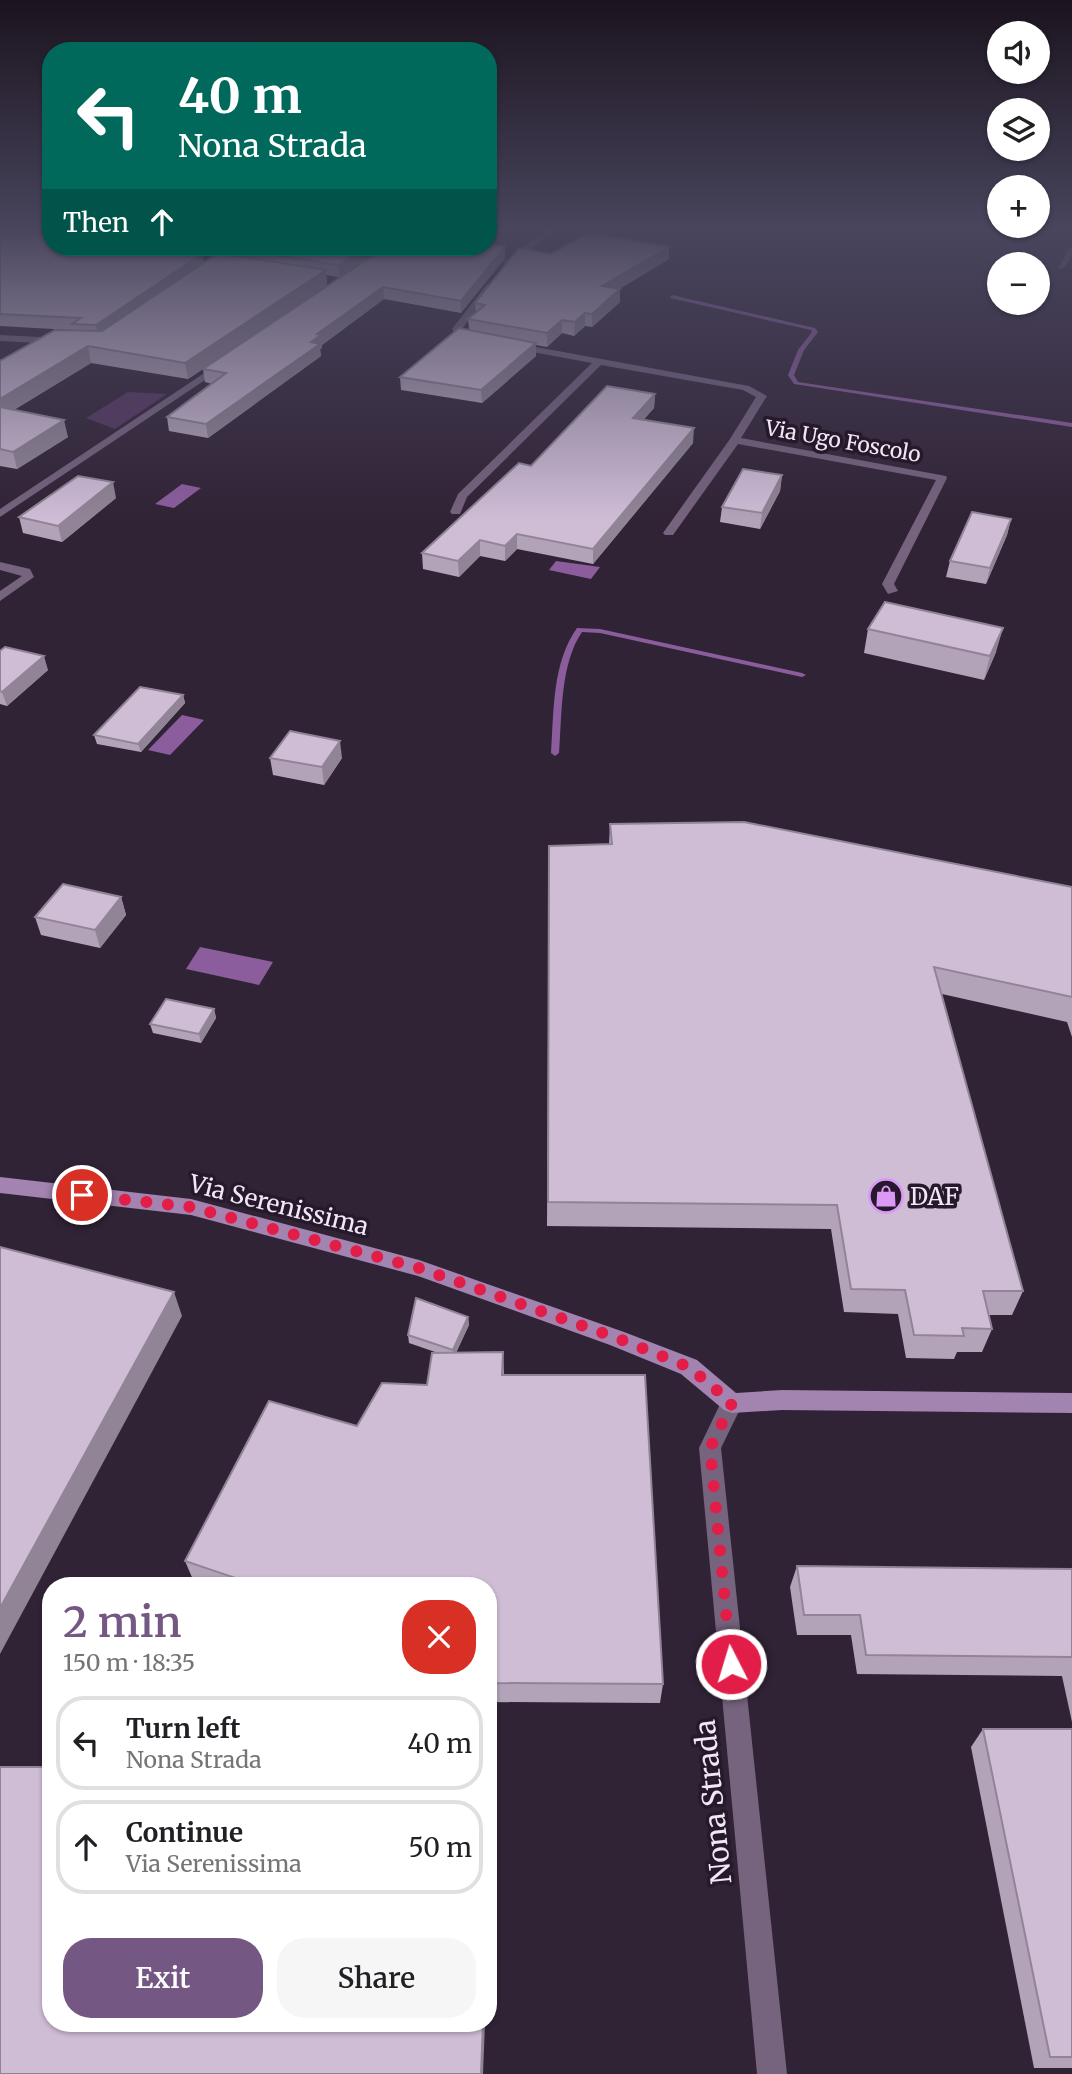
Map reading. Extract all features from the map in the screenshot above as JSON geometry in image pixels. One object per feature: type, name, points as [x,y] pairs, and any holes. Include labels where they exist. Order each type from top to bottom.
[{"type":"street","points":[[459,327],[459,333],[466,337],[489,341]]},
{"type":"street","points":[[0,338],[76,342]]},
{"type":"street","name":"Via Ugo Foscolo","points":[[500,344],[759,393],[761,399],[735,440],[669,533]]},
{"type":"street","points":[[0,514],[228,361]]},
{"type":"street","points":[[456,512],[462,496],[599,361]]},
{"type":"street","name":"Via Ugo Foscolo","points":[[735,440],[942,478],[888,584],[892,592]]},
{"type":"street","points":[[0,498],[18,502]]},
{"type":"street","points":[[0,566],[26,572],[28,577],[0,597]]},
{"type":"street","name":"Via Serenissima","points":[[0,1185],[191,1207],[419,1268],[617,1338],[689,1367],[732,1403]]},
{"type":"street","points":[[732,1403],[782,1400],[1072,1403]]},
{"type":"street","name":"Nona Strada","points":[[732,1403],[710,1448],[772,2074]]},
{"type":"shaded area","points":[[128,392],[167,394],[115,429],[86,418]]},
{"type":"shaded area","points":[[182,484],[201,488],[174,508],[155,504]]},
{"type":"shaded area","points":[[556,561],[600,567],[591,579],[549,570]]},
{"type":"shaded area","points":[[182,715],[204,720],[170,755],[148,750]]},
{"type":"shaded area","points":[[200,947],[273,962],[259,985],[186,969]]},
{"type":"building","points":[[108,327],[240,327],[185,363],[88,346],[0,399],[0,361],[55,330],[102,331]]},
{"type":"building","points":[[266,327],[327,327],[311,342],[320,344],[206,424],[167,417],[226,373],[203,369]]},
{"type":"building","points":[[512,327],[554,327],[547,333]]},
{"type":"building","points":[[459,328],[536,343],[481,390],[400,377]]},
{"type":"building","points":[[607,386],[655,394],[633,418],[694,428],[593,549],[517,534],[505,546],[480,540],[458,561],[422,553],[519,463],[531,466]]},
{"type":"building","points":[[0,407],[64,420],[13,452],[0,449]]},
{"type":"building","points":[[743,469],[782,475],[762,513],[722,507]]},
{"type":"building","points":[[78,476],[113,482],[58,526],[19,517]]},
{"type":"building","points":[[972,512],[1011,519],[990,568],[950,561]]},
{"type":"building","points":[[885,602],[1003,628],[990,656],[868,629]]},
{"type":"building","points":[[5,647],[44,656],[2,692],[0,651]]},
{"type":"building","points":[[140,687],[183,695],[138,744],[94,735]]},
{"type":"building","points":[[290,731],[340,741],[322,767],[270,758]]},
{"type":"building","points":[[744,822],[1072,887],[1072,997],[934,967],[1023,1291],[983,1291],[992,1329],[962,1328],[964,1336],[914,1335],[905,1290],[851,1289],[837,1205],[548,1202],[549,846],[612,844],[610,824]]},
{"type":"building","points":[[63,884],[121,897],[95,930],[35,917]]},
{"type":"building","points":[[166,999],[214,1009],[199,1034],[150,1024]]},
{"type":"building","points":[[0,1247],[174,1292],[0,1608]]},
{"type":"building","points":[[416,1298],[468,1317],[453,1350],[408,1335]]},
{"type":"building","points":[[503,1352],[502,1375],[645,1375],[663,1684],[497,1683],[497,1577],[232,1577],[185,1561],[269,1401],[357,1426],[382,1383],[427,1385],[432,1353]]},
{"type":"building","points":[[797,1566],[1072,1569],[1072,1657],[866,1655],[860,1615],[804,1615]]},
{"type":"building","points":[[983,1729],[1072,1729],[1072,2057],[1050,2057]]},
{"type":"building","points":[[0,1767],[42,1767],[42,2032],[483,2032],[481,2074],[0,2074]]},
{"type":"waterway","points":[[803,327],[815,332],[801,350],[791,375],[796,383],[1072,425]]},
{"type":"waterway","points":[[555,753],[563,670],[567,654],[580,630],[600,631],[802,675]]},
{"type":"place","name":"DAF","points":[[886,1196]]},
{"type":"route","points":[[82,1195],[191,1207],[419,1268],[617,1338],[689,1367],[732,1403],[710,1448],[731,1664]]}]
